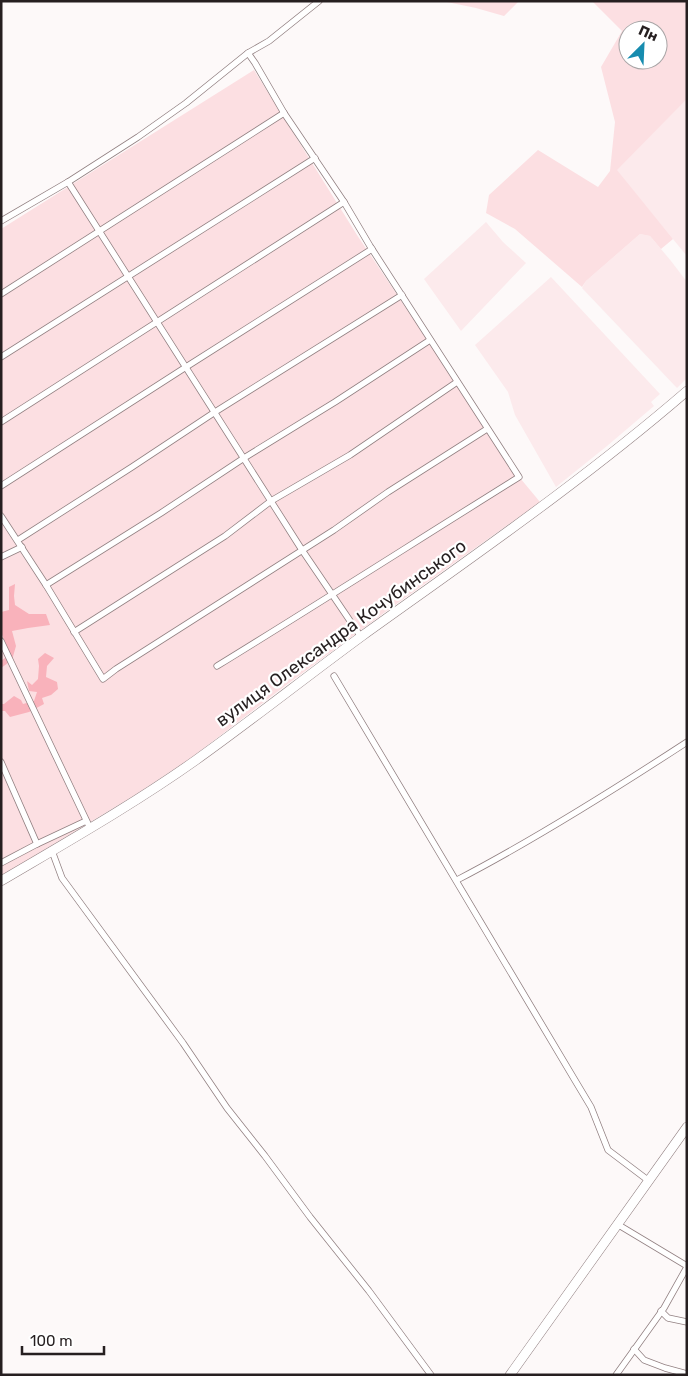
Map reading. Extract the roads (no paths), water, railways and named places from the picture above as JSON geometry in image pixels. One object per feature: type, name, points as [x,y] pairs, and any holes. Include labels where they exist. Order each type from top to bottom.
[{"type":"street","points":[[1,221],[68,182],[138,137],[186,103],[248,54],[269,41],[319,1]]},
{"type":"street","points":[[217,666],[519,477],[372,249],[344,202],[284,113],[255,62],[248,54]]},
{"type":"street","points":[[1,294],[284,113]]},
{"type":"street","points":[[1,357],[315,158]]},
{"type":"street","points":[[68,182],[302,550],[361,638]]},
{"type":"street","points":[[1,422],[344,202]]},
{"type":"street","points":[[1,486],[372,249]]},
{"type":"street","points":[[18,540],[215,412],[402,295]]},
{"type":"street","points":[[46,585],[161,514],[244,458],[430,340]]},
{"type":"street","points":[[74,632],[225,536],[271,501],[350,454],[457,382]]},
{"type":"street","name":"вулиця Олександра Кочубинського","points":[[1,881],[52,851],[88,825],[149,792],[196,760],[563,490],[641,430],[687,391]]},
{"type":"street","points":[[1,516],[18,540],[103,678],[487,429]]},
{"type":"street","points":[[1,557],[22,547]]},
{"type":"street","points":[[1,641],[88,825],[37,844],[1,863]]},
{"type":"street","points":[[334,676],[591,1107],[608,1150],[649,1181]]},
{"type":"street","points":[[456,880],[527,842],[687,742]]},
{"type":"street","points":[[1,762],[37,844]]},
{"type":"street","points":[[52,851],[62,878],[183,1044],[227,1108],[431,1375]]},
{"type":"street","points":[[510,1375],[687,1127]]},
{"type":"street","points":[[616,1375],[661,1311],[687,1267],[617,1224]]},
{"type":"street","points":[[661,1311],[668,1318],[687,1322]]},
{"type":"street","points":[[634,1349],[644,1360],[687,1374]]}]
